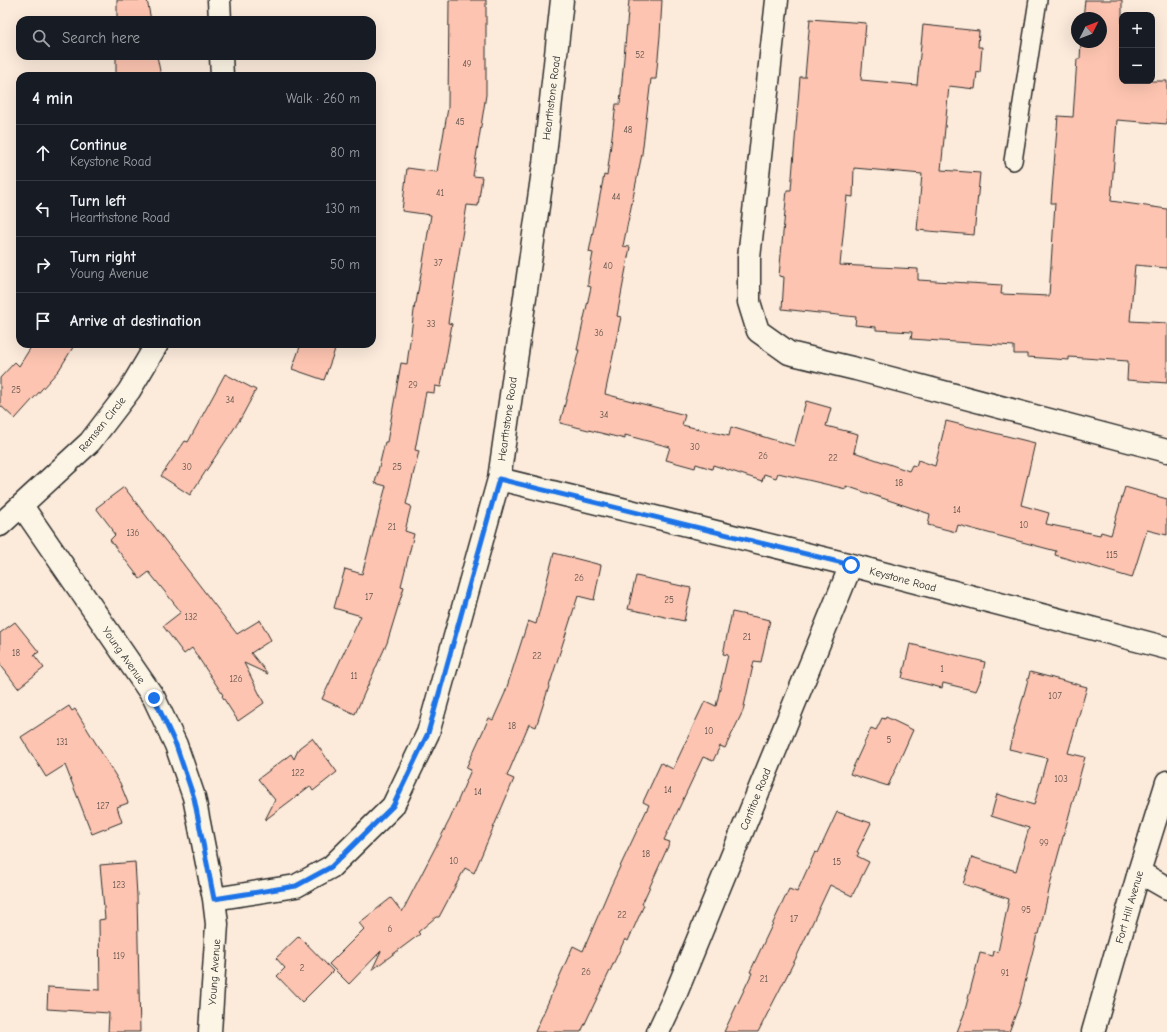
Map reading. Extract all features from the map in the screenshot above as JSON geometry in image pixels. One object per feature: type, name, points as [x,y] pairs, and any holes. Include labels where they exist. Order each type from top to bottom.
[{"type":"street","points":[[219,0],[220,16]]},
{"type":"street","name":"Hearthstone Road","points":[[214,899],[296,886],[331,867],[393,806],[428,733],[499,479],[544,164],[562,0]]},
{"type":"street","points":[[777,0],[749,258],[749,302],[758,331],[789,353],[856,369],[1167,451]]},
{"type":"street","points":[[221,60],[222,72]]},
{"type":"street","name":"Remsen Circle","points":[[0,526],[90,442],[129,391],[155,348]]},
{"type":"street","name":"Keystone Road","points":[[499,479],[851,565],[1167,648]]},
{"type":"street","name":"Young Avenue","points":[[22,506],[157,705],[176,745],[194,798],[214,899],[217,924],[210,1032]]},
{"type":"street","name":"Cantitoe Road","points":[[658,1032],[674,998],[851,565]]},
{"type":"street","name":"Fort Hill Avenue","points":[[1093,1032],[1139,872],[1167,782]]},
{"type":"street","points":[[1139,872],[1167,888]]},
{"type":"lane","points":[[1013,161],[1038,0]]},
{"type":"building","points":[[117,0],[147,0],[150,16],[117,16]]},
{"type":"building","points":[[449,0],[486,0],[486,95],[473,176],[482,177],[478,206],[467,205],[448,323],[452,324],[441,387],[435,386],[434,393],[426,392],[415,450],[419,451],[406,504],[411,506],[405,531],[414,534],[401,586],[404,587],[387,643],[355,714],[322,699],[361,616],[334,608],[345,569],[362,574],[386,486],[375,483],[385,442],[387,442],[401,363],[407,364],[415,303],[431,215],[402,211],[407,168],[437,172],[448,108]]},
{"type":"building","points":[[629,0],[662,0],[660,36],[656,79],[651,79],[642,154],[623,246],[630,247],[617,316],[621,317],[605,394],[685,415],[682,425],[729,436],[731,427],[794,446],[806,401],[831,408],[826,426],[858,434],[854,452],[909,471],[912,465],[916,466],[918,460],[935,466],[946,421],[1035,443],[1021,505],[1049,513],[1046,524],[1100,535],[1101,532],[1111,535],[1125,487],[1167,499],[1167,535],[1147,530],[1132,578],[1055,555],[1056,551],[958,525],[956,532],[928,525],[930,514],[846,486],[846,489],[778,473],[776,478],[764,474],[762,481],[713,465],[712,469],[696,464],[695,468],[666,460],[670,447],[625,435],[625,439],[560,423],[579,350],[577,350],[591,287],[588,286],[588,280],[593,253],[589,252],[604,175],[607,176],[616,104],[620,104]]},
{"type":"building","points":[[1085,0],[1122,0],[1122,12],[1119,12],[1119,84],[1155,84],[1155,81],[1167,81],[1167,124],[1117,120],[1111,201],[1167,209],[1167,268],[1135,265],[1130,321],[1167,323],[1167,383],[1127,380],[1128,361],[1069,357],[1069,360],[1027,357],[1027,354],[1014,354],[1014,346],[911,339],[912,332],[876,330],[876,327],[855,325],[856,317],[782,309],[784,277],[779,276],[787,190],[791,190],[800,77],[805,77],[810,19],[866,23],[861,80],[917,85],[923,25],[979,31],[978,47],[982,47],[980,73],[977,72],[975,89],[949,86],[941,170],[980,173],[974,235],[917,230],[922,174],[854,168],[853,197],[847,196],[840,265],[918,269],[918,280],[1002,285],[1001,294],[1049,296],[1055,203],[1051,203],[1058,116],[1073,117],[1077,59],[1080,59],[1081,48],[1107,48],[1107,12],[1084,12]]},
{"type":"building","points":[[116,60],[158,60],[160,72],[116,72]]},
{"type":"building","points":[[30,348],[73,348],[59,370],[15,419],[0,405],[0,378],[15,362],[19,366]]},
{"type":"building","points":[[300,348],[336,348],[324,380],[292,369]]},
{"type":"building","points":[[225,374],[256,390],[241,418],[190,495],[161,476],[185,441],[188,442]]},
{"type":"building","points":[[124,487],[237,634],[260,620],[271,640],[251,653],[268,674],[244,663],[264,703],[238,721],[192,648],[184,654],[163,626],[181,612],[149,572],[140,579],[110,540],[115,535],[112,531],[113,530],[96,508]]},
{"type":"building","points":[[554,553],[601,565],[594,600],[578,596],[536,727],[529,724],[507,776],[514,779],[474,873],[465,868],[439,917],[436,917],[418,932],[420,934],[372,970],[381,951],[349,984],[329,964],[364,929],[359,923],[391,898],[402,912],[450,819],[471,770],[466,768],[489,718],[493,720],[505,693],[528,621],[536,624]]},
{"type":"building","points":[[636,576],[691,588],[684,621],[628,609]]},
{"type":"building","points":[[732,612],[770,620],[761,662],[754,661],[743,711],[725,748],[720,746],[713,761],[703,757],[664,840],[670,842],[642,904],[644,905],[628,941],[625,939],[581,1032],[535,1032],[573,946],[583,951],[609,890],[649,805],[643,802],[661,763],[673,769],[705,701],[716,706],[728,655],[723,654]]},
{"type":"building","points":[[15,622],[39,652],[34,655],[44,668],[18,688],[0,664],[0,633]]},
{"type":"building","points":[[910,644],[985,662],[982,677],[976,691],[943,683],[942,688],[902,678]]},
{"type":"building","points":[[1030,672],[1087,687],[1068,753],[1085,757],[1052,877],[1039,934],[1037,934],[1020,1003],[1009,1032],[957,1032],[964,1014],[980,953],[993,956],[994,951],[998,952],[1009,899],[963,884],[972,857],[1016,871],[1029,828],[991,816],[997,794],[1034,805],[1047,758],[1009,749]]},
{"type":"building","points":[[69,706],[72,711],[75,709],[120,783],[128,803],[117,807],[122,822],[92,834],[65,765],[46,777],[21,737]]},
{"type":"building","points":[[886,717],[913,730],[888,786],[850,774],[871,728],[876,730],[882,718],[885,719]]},
{"type":"building","points":[[312,738],[337,772],[313,791],[310,786],[265,820],[275,800],[258,779],[291,754],[294,759],[299,748]]},
{"type":"building","points":[[837,812],[871,823],[857,852],[859,853],[857,856],[869,862],[852,896],[830,885],[797,956],[758,1032],[724,1032],[789,889],[797,892],[815,852],[818,853]]},
{"type":"building","points":[[135,862],[140,1032],[108,1032],[109,1013],[47,1009],[48,987],[100,990],[99,920],[105,919],[100,865]]},
{"type":"building","points":[[299,936],[333,971],[302,1002],[277,976],[285,968],[276,958]]},
{"type":"route","points":[[154,698],[176,745],[194,798],[214,899],[296,886],[331,867],[393,806],[428,733],[499,479],[851,565]]}]
